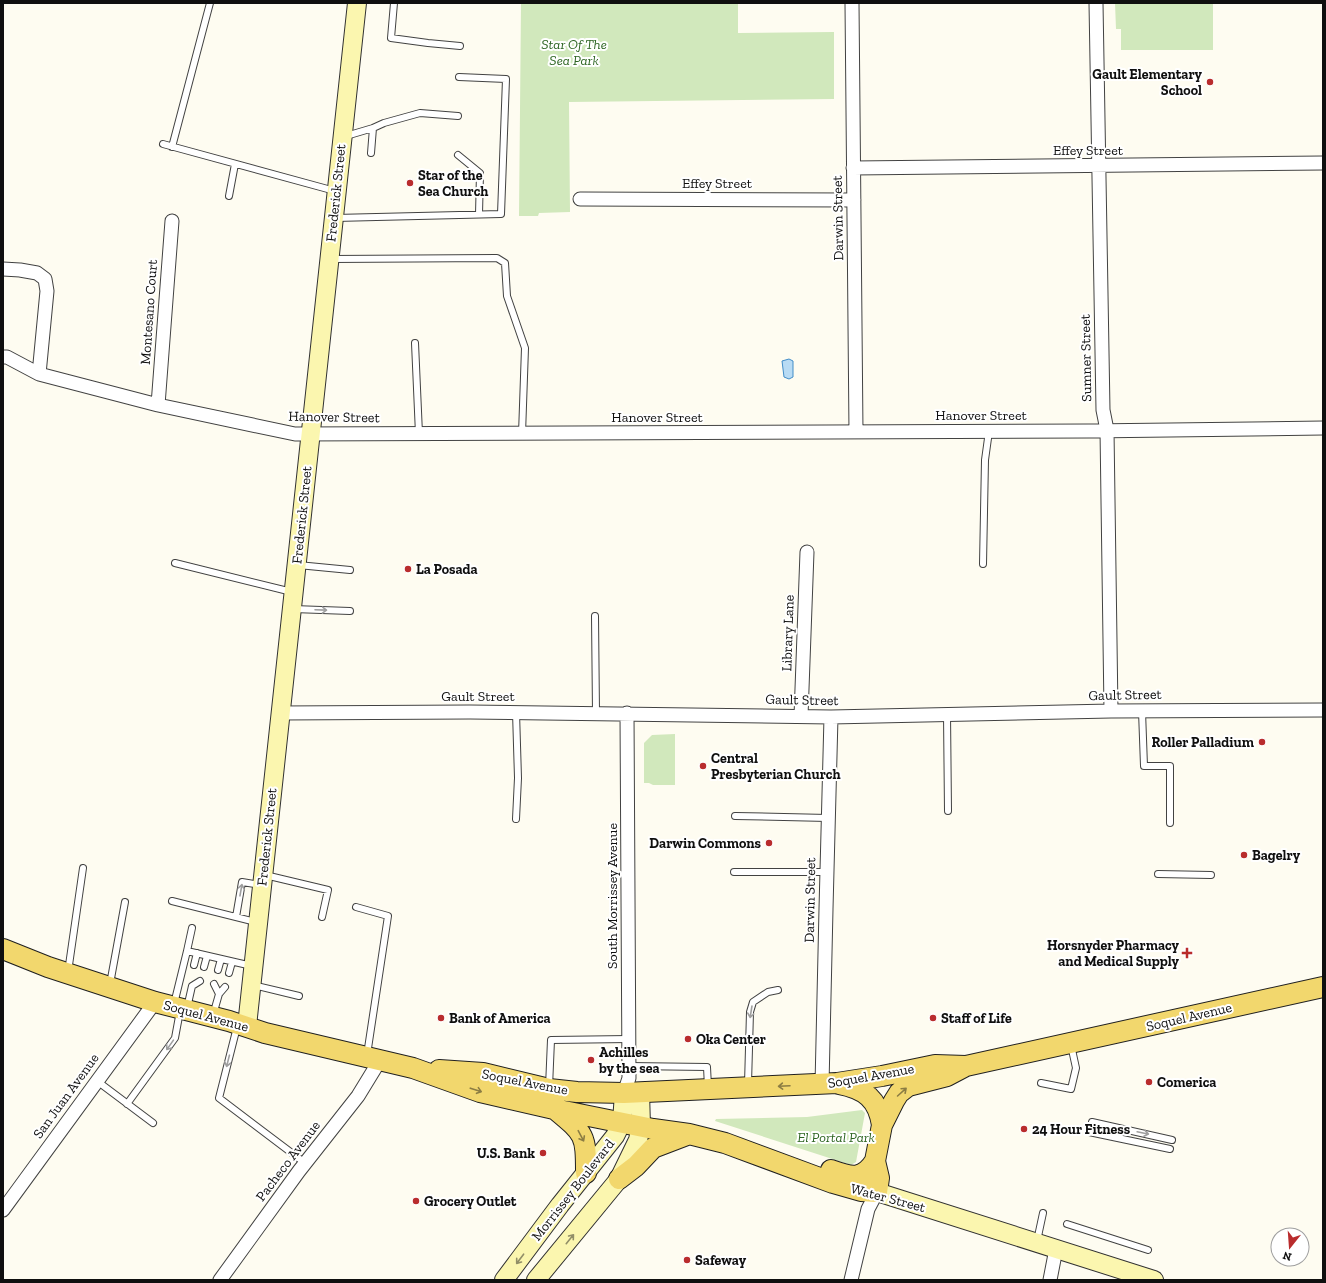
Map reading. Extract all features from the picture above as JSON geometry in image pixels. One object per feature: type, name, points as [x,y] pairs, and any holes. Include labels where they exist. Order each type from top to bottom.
[{"type":"main road","name":"Frederick Street","points":[[242,1025],[251,985],[258,923],[357,3]]},
{"type":"main road","name":"Soquel Avenue","points":[[3,950],[110,987],[213,1016],[265,1033],[413,1068],[480,1092],[554,1109],[622,1122]]},
{"type":"main road","name":"Soquel Avenue","points":[[413,1068],[483,1073],[549,1089],[577,1092],[630,1082],[708,1089],[830,1084],[882,1076],[935,1065],[966,1066],[1323,987]]},
{"type":"main road","points":[[877,1192],[879,1178],[876,1160],[882,1125],[894,1101],[903,1089],[915,1084],[948,1076],[966,1066]]},
{"type":"main road","name":"Morrissey Boulevard","points":[[504,1280],[616,1136],[622,1122],[630,1082]]},
{"type":"main road","name":"Morrissey Boulevard","points":[[536,1280],[619,1179],[638,1140],[641,1126],[630,1082]]},
{"type":"main road","points":[[830,1084],[848,1086],[856,1089],[873,1100],[878,1107],[882,1125]]},
{"type":"main road","points":[[554,1109],[574,1124],[582,1134],[586,1146],[586,1173]]},
{"type":"main road","name":"Water Street","points":[[622,1122],[689,1134],[725,1143],[833,1183],[861,1191],[877,1192],[1154,1280]]},
{"type":"main road","points":[[619,1179],[636,1166],[653,1148],[689,1134]]},
{"type":"main road","points":[[725,1143],[755,1143],[852,1176],[861,1174],[870,1169],[876,1160]]},
{"type":"street","name":"Darwin Street","points":[[852,3],[856,432]]},
{"type":"street","name":"Sumner Street","points":[[1096,3],[1103,410],[1107,430],[1111,711]]},
{"type":"street","name":"Effey Street","points":[[853,168],[1323,163]]},
{"type":"street","name":"Effey Street","points":[[580,199],[854,200]]},
{"type":"street","name":"Montesano Court","points":[[158,405],[172,222]]},
{"type":"street","points":[[3,269],[37,273],[45,279],[47,290],[39,374]]},
{"type":"street","name":"Hanover Street","points":[[3,357],[7,357],[39,374],[158,405],[288,434],[522,434],[1323,428]]},
{"type":"street","name":"Library Lane","points":[[801,716],[807,552]]},
{"type":"street","name":"Gault Street","points":[[280,713],[516,712],[831,716],[1111,711],[1323,710]]},
{"type":"street","name":"South Morrissey Avenue","points":[[627,713],[630,1082]]},
{"type":"street","name":"Darwin Street","points":[[830,1084],[827,872],[831,716]]},
{"type":"street","name":"San Juan Avenue","points":[[3,1210],[97,1081],[174,1006]]},
{"type":"street","name":"Pacheco Avenue","points":[[220,1280],[305,1163],[358,1096],[373,1059]]},
{"type":"street","points":[[851,1280],[868,1209],[877,1192]]},
{"type":"street","points":[[1050,1280],[1056,1249]]},
{"type":"lane","points":[[172,147],[210,3]]},
{"type":"lane","points":[[394,3],[391,38],[460,46]]},
{"type":"lane","points":[[334,218],[501,214],[506,79],[459,77]]},
{"type":"lane","points":[[342,137],[420,113],[458,116]]},
{"type":"lane","points":[[371,153],[373,128]]},
{"type":"lane","points":[[163,144],[337,192]]},
{"type":"lane","points":[[458,155],[480,172],[479,214]]},
{"type":"lane","points":[[229,196],[235,164]]},
{"type":"lane","points":[[329,259],[497,258],[505,263],[507,296],[525,348],[522,434]]},
{"type":"lane","points":[[415,343],[419,434]]},
{"type":"lane","points":[[983,564],[985,460],[989,431]]},
{"type":"lane","points":[[175,563],[292,600],[350,611]]},
{"type":"lane","points":[[296,565],[350,570]]},
{"type":"lane","points":[[595,616],[596,713]]},
{"type":"lane","points":[[1142,711],[1144,766],[1170,766],[1170,823]]},
{"type":"lane","points":[[516,712],[518,778],[516,819]]},
{"type":"lane","points":[[947,714],[948,811]]},
{"type":"lane","points":[[735,816],[828,818]]},
{"type":"lane","points":[[68,973],[83,868]]},
{"type":"lane","points":[[734,872],[827,872]]},
{"type":"lane","points":[[1158,874],[1210,875]]},
{"type":"lane","points":[[236,918],[242,882],[262,880],[328,890],[322,916]]},
{"type":"lane","points":[[172,901],[258,923]]},
{"type":"lane","points":[[110,987],[125,902]]},
{"type":"lane","points":[[356,907],[388,916],[373,1059]]},
{"type":"lane","points":[[127,1104],[175,1038],[174,1006],[192,928]]},
{"type":"lane","points":[[187,951],[253,967]]},
{"type":"lane","points":[[194,965],[197,953]]},
{"type":"lane","points":[[204,967],[207,956]]},
{"type":"lane","points":[[218,970],[221,959]]},
{"type":"lane","points":[[229,973],[232,962]]},
{"type":"lane","points":[[190,979],[192,986]]},
{"type":"lane","points":[[174,1006],[192,986],[200,981]]},
{"type":"lane","points":[[214,984],[219,994]]},
{"type":"lane","points":[[251,985],[299,996]]},
{"type":"lane","points":[[213,1016],[219,994],[225,987]]},
{"type":"lane","points":[[747,1088],[750,1012],[753,1002],[768,992],[778,990]]},
{"type":"lane","points":[[242,1025],[219,1098],[305,1163]]},
{"type":"lane","points":[[549,1089],[551,1040],[629,1039]]},
{"type":"lane","points":[[1041,1083],[1072,1089],[1076,1068],[1071,1043]]},
{"type":"lane","points":[[630,1082],[707,1067],[708,1089]]},
{"type":"lane","points":[[97,1081],[152,1123]]},
{"type":"lane","points":[[1092,1122],[1172,1140]]},
{"type":"lane","points":[[1089,1132],[1170,1149]]},
{"type":"lane","points":[[1036,1243],[1043,1213]]},
{"type":"lane","points":[[1067,1224],[1148,1250]]},
{"type":"green space","name":"Star Of The Sea Park","points":[[521,3],[738,3],[738,33],[834,32],[834,99],[569,102],[570,212],[539,213],[538,216],[519,216]]},
{"type":"green space","points":[[1115,3],[1213,3],[1213,50],[1121,50],[1121,29],[1116,29]]},
{"type":"green space","points":[[675,734],[675,785],[653,785],[644,783],[644,743],[652,735]]},
{"type":"green space","name":"El Portal Park","points":[[862,1110],[865,1113],[856,1162],[851,1165],[715,1121],[716,1119],[807,1117]]},
{"type":"water","points":[[789,359],[793,361],[793,377],[789,379],[784,377],[782,361]]},
{"type":"place","name":"Gault Elementary School","points":[[1210,82]]},
{"type":"place","name":"Star of the Sea Church","points":[[410,183]]},
{"type":"place","name":"La Posada","points":[[408,569]]},
{"type":"place","name":"Roller Palladium","points":[[1262,742]]},
{"type":"place","name":"Central Presbyterian Church","points":[[703,766]]},
{"type":"place","name":"Darwin Commons","points":[[769,843]]},
{"type":"place","name":"Bagelry","points":[[1244,855]]},
{"type":"place","name":"Horsnyder Pharmacy and Medical Supply","points":[[1187,953]]},
{"type":"place","name":"Bank of America","points":[[441,1018]]},
{"type":"place","name":"Staff of Life","points":[[933,1018]]},
{"type":"place","name":"Oka Center","points":[[688,1039]]},
{"type":"place","name":"Achilles by the sea","points":[[591,1060]]},
{"type":"place","name":"Comerica","points":[[1149,1082]]},
{"type":"place","name":"24 Hour Fitness","points":[[1024,1129]]},
{"type":"place","name":"U.S. Bank","points":[[543,1153]]},
{"type":"place","name":"Grocery Outlet","points":[[416,1201]]},
{"type":"place","name":"Safeway","points":[[687,1260]]}]
